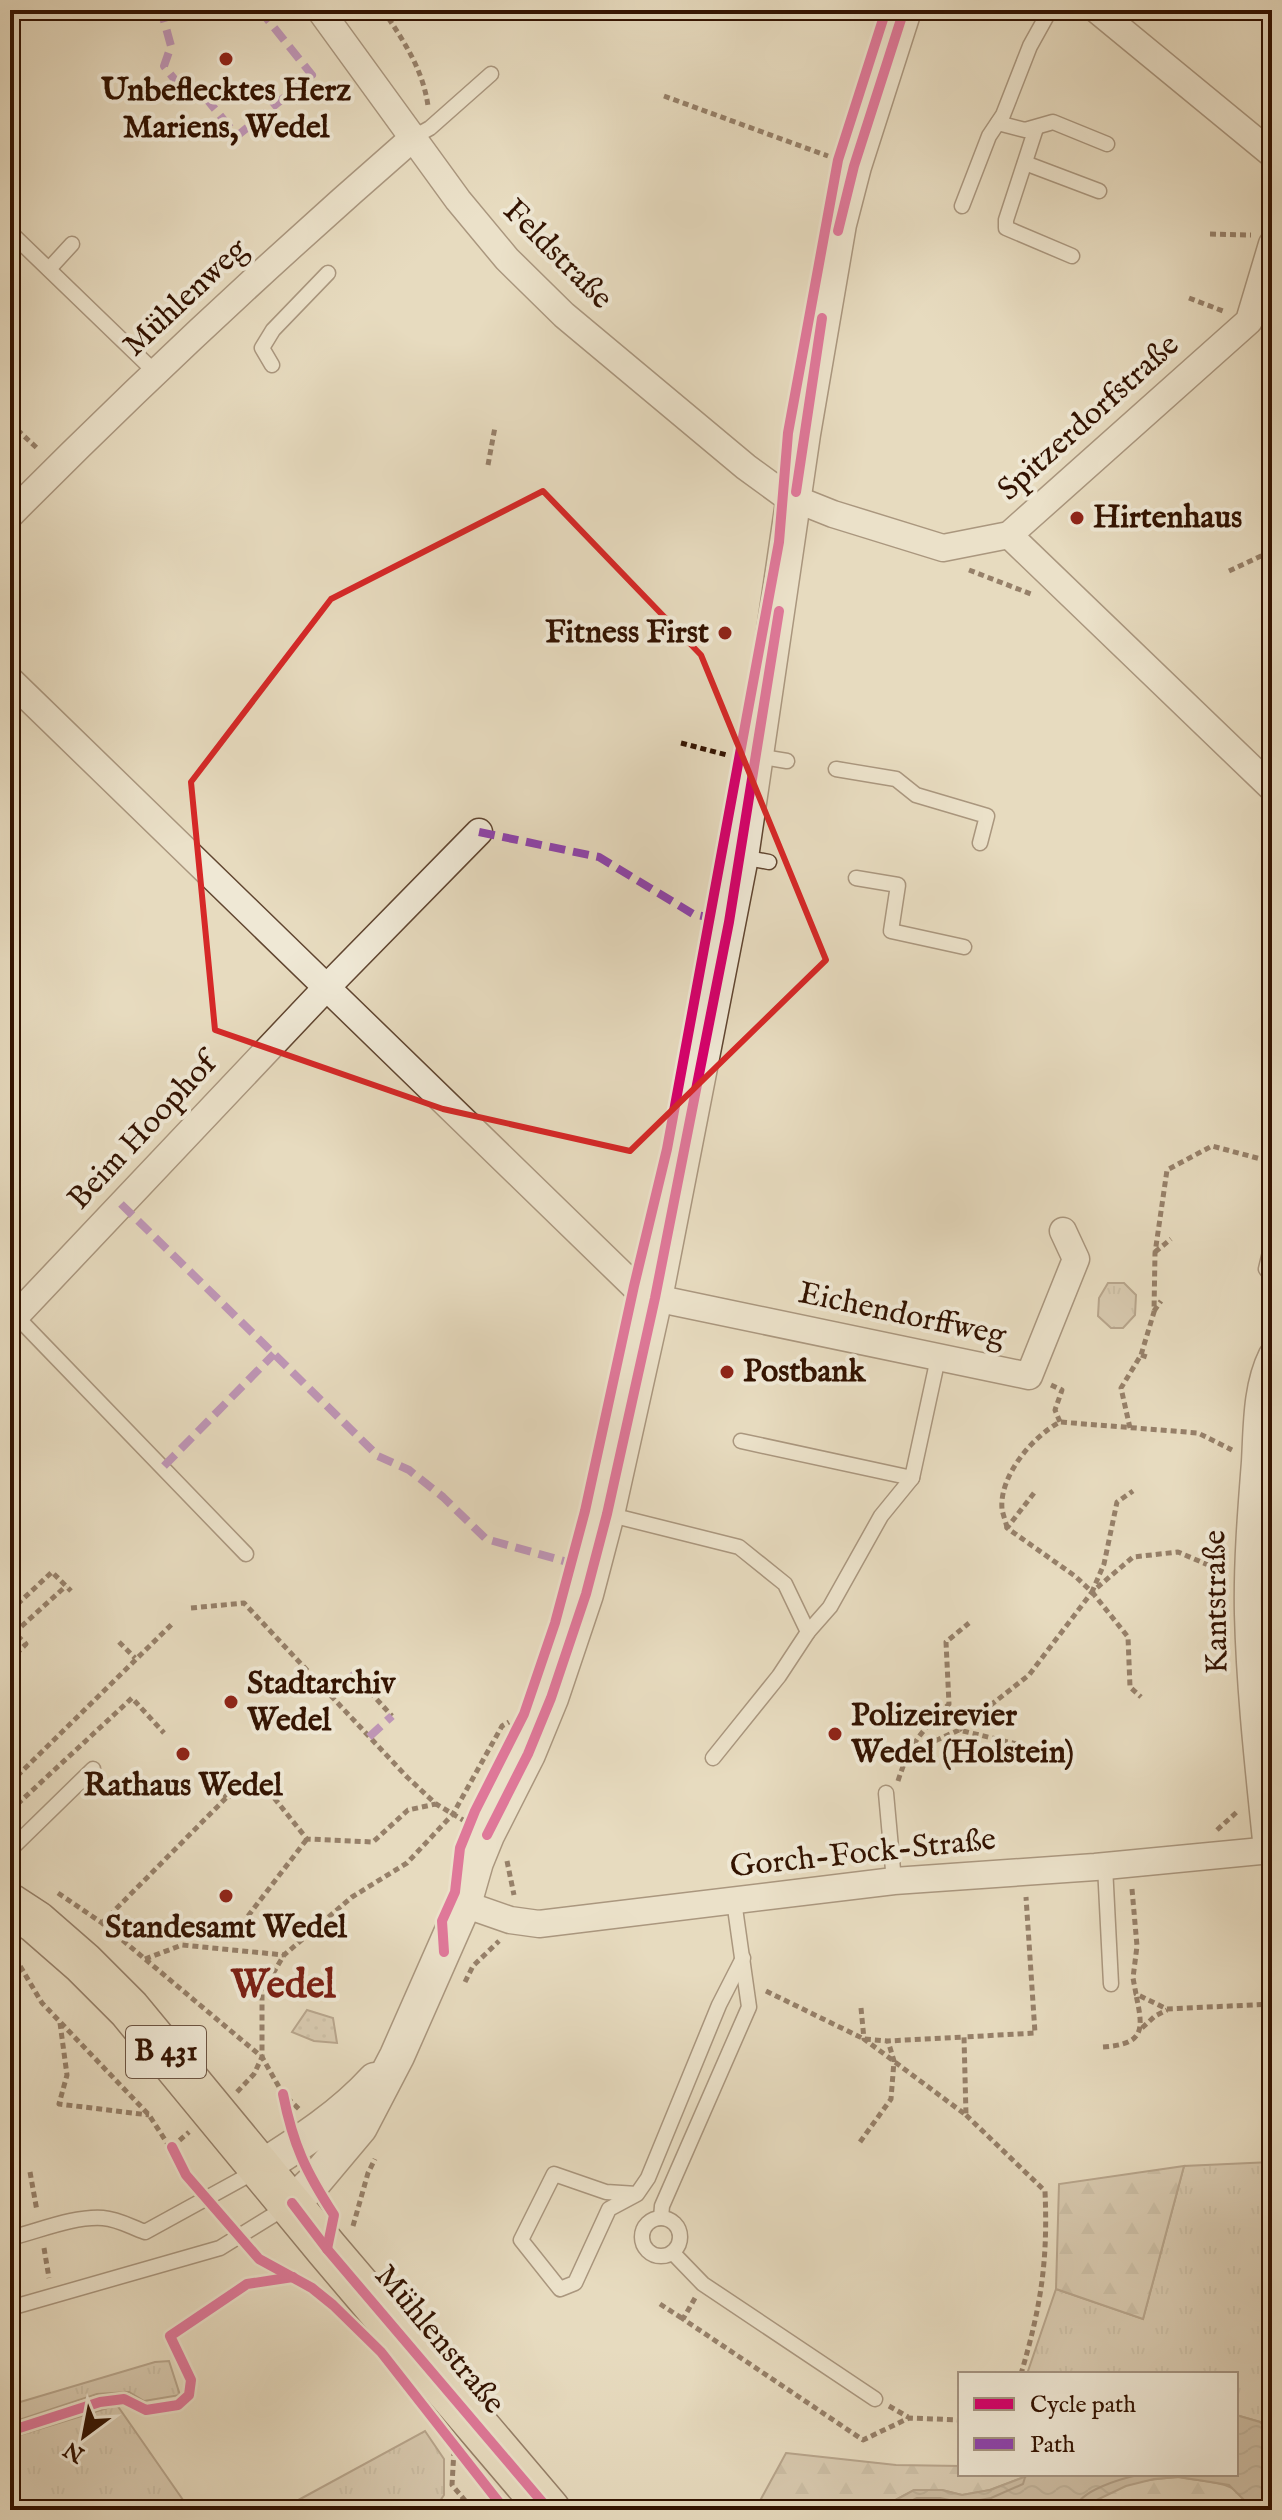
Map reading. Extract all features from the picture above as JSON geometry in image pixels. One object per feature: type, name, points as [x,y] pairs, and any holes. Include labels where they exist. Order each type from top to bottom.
[{"type":"main road","name":"B 431","points":[[10,1905],[36,1922],[83,1963],[279,2157]]},
{"type":"main road","name":"Mühlenstraße","points":[[279,2157],[292,2203],[327,2249],[549,2510]]},
{"type":"street","name":"Feldstraße","points":[[320,10],[422,132],[458,200],[507,259],[564,315],[746,467],[795,501]]},
{"type":"street","points":[[292,2203],[323,2172],[360,2127],[397,2056],[464,1904],[487,1835],[528,1754],[551,1698],[586,1594],[607,1514],[755,859],[795,501],[839,224],[854,166],[904,10]]},
{"type":"street","points":[[1097,10],[1272,154]]},
{"type":"street","name":"Mühlenweg","points":[[10,515],[155,372],[344,198],[422,132]]},
{"type":"street","points":[[1249,321],[1266,245]]},
{"type":"street","name":"Spitzerdorfstraße","points":[[795,501],[943,548],[1009,535],[1249,321]]},
{"type":"street","points":[[1009,535],[1272,788]]},
{"type":"street","points":[[10,680],[634,1286],[655,1298]]},
{"type":"street","name":"Beim Hoophof","points":[[13,1319],[326,988],[479,832]]},
{"type":"street","name":"Eichendorffweg","points":[[655,1298],[1029,1376],[1076,1259],[1063,1231]]},
{"type":"street","name":"Kantstraße","points":[[1270,1850],[1255,1739],[1248,1601],[1257,1413],[1272,1355]]},
{"type":"street","name":"Gorch-Fock-Straße","points":[[464,1904],[510,1920],[539,1924],[894,1881],[1118,1865],[1270,1850]]},
{"type":"street","points":[[279,2157],[354,2103],[397,2056]]},
{"type":"lane","points":[[962,206],[989,136],[998,123],[1030,46],[1050,10]]},
{"type":"lane","points":[[422,132],[491,74]]},
{"type":"lane","points":[[998,123],[1015,129],[1036,128],[1053,122],[1107,144]]},
{"type":"lane","points":[[1036,128],[1006,228],[1072,256]]},
{"type":"lane","points":[[1025,163],[1099,191]]},
{"type":"lane","points":[[10,232],[18,248],[49,269],[155,372]]},
{"type":"lane","points":[[49,269],[72,244]]},
{"type":"lane","points":[[272,365],[262,348],[273,330],[328,273]]},
{"type":"lane","points":[[836,769],[896,779],[916,795],[987,816],[980,843]]},
{"type":"lane","points":[[856,878],[898,885],[891,931],[964,947]]},
{"type":"lane","points":[[1272,1244],[1266,1269],[1272,1277]]},
{"type":"lane","points":[[13,1319],[246,1554]]},
{"type":"lane","points":[[713,1758],[830,1607],[881,1516],[912,1478],[938,1358]]},
{"type":"lane","points":[[741,1441],[912,1478]]},
{"type":"lane","points":[[607,1514],[739,1547],[785,1584],[808,1632]]},
{"type":"lane","points":[[10,1850],[93,1769]]},
{"type":"lane","points":[[891,1789],[894,1881]]},
{"type":"lane","points":[[1111,1984],[1118,1865]]},
{"type":"lane","points":[[661,2218],[662,2206],[749,2007],[734,1901]]},
{"type":"lane","points":[[637,2194],[606,2192],[554,2174],[521,2240],[560,2289],[575,2283],[609,2209],[637,2194],[648,2178],[719,2005],[743,1958]]},
{"type":"lane","points":[[10,2238],[77,2220],[102,2218],[145,2232],[279,2157]]},
{"type":"lane","points":[[10,2308],[220,2248],[292,2203]]},
{"type":"lane","points":[[661,2218],[675,2224],[680,2231],[679,2247],[673,2253],[665,2257],[656,2256],[643,2244],[645,2227],[652,2221],[661,2218]]},
{"type":"lane","points":[[673,2253],[703,2284],[875,2399]]},
{"type":"path","points":[[383,10],[405,42],[425,83],[422,132]]},
{"type":"path","points":[[664,96],[839,155]]},
{"type":"path","points":[[1210,234],[1266,245]]},
{"type":"path","points":[[1189,298],[1249,321]]},
{"type":"path","points":[[10,423],[57,468]]},
{"type":"path","points":[[488,465],[495,427]]},
{"type":"path","points":[[1229,571],[1272,551]]},
{"type":"path","points":[[681,743],[766,760]]},
{"type":"path","points":[[1154,1312],[1155,1253],[1167,1170],[1212,1146],[1272,1162]]},
{"type":"path","points":[[1155,1253],[1171,1239]]},
{"type":"path","points":[[1130,1428],[1121,1388],[1141,1355],[1154,1312],[1161,1301]]},
{"type":"path","points":[[1141,1355],[1150,1358]]},
{"type":"path","points":[[1141,1697],[1130,1687],[1128,1637],[1075,1576],[1007,1528],[1002,1507],[1009,1478],[1040,1433],[1060,1422],[1198,1433],[1255,1461]]},
{"type":"path","points":[[1092,1592],[1104,1564],[1117,1502],[1133,1491]]},
{"type":"path","points":[[1007,1528],[1034,1493]]},
{"type":"path","points":[[907,1753],[959,1730],[1029,1675],[1092,1592],[1133,1557],[1178,1552],[1213,1567],[1248,1601]]},
{"type":"path","points":[[10,1611],[52,1572],[68,1588],[12,1631],[26,1644],[10,1660]]},
{"type":"path","points":[[191,1608],[244,1603],[407,1777],[436,1804],[469,1824]]},
{"type":"path","points":[[10,1783],[173,1623]]},
{"type":"path","points":[[891,1789],[919,1733],[949,1704],[946,1642],[969,1623]]},
{"type":"path","points":[[119,1642],[135,1658]]},
{"type":"path","points":[[370,1692],[392,1716]]},
{"type":"path","points":[[10,1811],[132,1698],[164,1733]]},
{"type":"path","points":[[517,1728],[524,1714]]},
{"type":"path","points":[[959,1730],[1033,1748]]},
{"type":"path","points":[[203,1773],[227,1797]]},
{"type":"path","points":[[102,1923],[227,1797],[267,1789],[307,1839],[373,1842],[408,1810],[436,1804]]},
{"type":"path","points":[[1186,1858],[1261,1791]]},
{"type":"path","points":[[465,1836],[475,1811]]},
{"type":"path","points":[[262,2057],[262,1992],[284,1955],[352,1897],[407,1863],[453,1814]]},
{"type":"path","points":[[248,1916],[307,1839]]},
{"type":"path","points":[[1118,1865],[1137,1946],[1133,1978],[1142,2028]]},
{"type":"path","points":[[864,2039],[888,2041],[1035,2033],[1024,1872]]},
{"type":"path","points":[[50,1888],[102,1923],[262,2057],[283,2094],[279,2157]]},
{"type":"path","points":[[145,1959],[182,1945],[284,1955]]},
{"type":"path","points":[[10,1949],[42,2003],[149,2115],[172,2147]]},
{"type":"path","points":[[747,1982],[864,2039],[966,2115],[1045,2191],[1044,2280],[1038,2315],[1022,2372]]},
{"type":"path","points":[[1136,1994],[1167,2009]]},
{"type":"path","points":[[1103,2047],[1122,2046],[1134,2040],[1142,2028],[1167,2009],[1272,2004]]},
{"type":"path","points":[[861,2008],[864,2039]]},
{"type":"path","points":[[59,2022],[67,2075],[59,2104]]},
{"type":"path","points":[[964,2037],[966,2115]]},
{"type":"path","points":[[860,2142],[891,2099],[894,2061],[888,2041]]},
{"type":"path","points":[[50,2107],[59,2104],[149,2115]]},
{"type":"path","points":[[353,2226],[368,2173]]},
{"type":"path","points":[[203,2312],[247,2284],[293,2277],[270,2267],[239,2238]]},
{"type":"path","points":[[683,2319],[703,2284]]},
{"type":"path","points":[[660,2304],[863,2440],[909,2418],[958,2420]]},
{"type":"path","points":[[455,2445],[452,2485],[473,2510]]},
{"type":"highlighted area","points":[[543,491],[701,655],[826,960],[630,1151],[443,1109],[215,1030],[191,782],[331,599]]},
{"type":"green space","points":[[1108,1283],[1124,1283],[1136,1295],[1135,1315],[1123,1328],[1111,1328],[1098,1316],[1099,1298]]},
{"type":"green space","points":[[307,2010],[333,2018],[337,2043],[314,2041],[292,2032]]},
{"type":"green space","points":[[1272,2162],[1272,2433],[1260,2422],[1238,2416],[1238,2372],[1028,2372],[1056,2289],[1143,2319],[1184,2166]]},
{"type":"green space","points":[[1184,2166],[1143,2319],[1056,2289],[1059,2184]]},
{"type":"green space","points":[[169,2361],[180,2395],[144,2401],[129,2392],[97,2394],[10,2423],[10,2405],[155,2362]]},
{"type":"green space","points":[[117,2405],[190,2510],[10,2510],[10,2438]]},
{"type":"green space","points":[[425,2431],[444,2459],[444,2495],[434,2510],[280,2510]]},
{"type":"green space","points":[[786,2453],[896,2465],[958,2466],[958,2476],[1027,2476],[990,2490],[962,2495],[942,2490],[914,2490],[877,2510],[755,2510]]},
{"type":"green space","points":[[1179,2477],[1231,2488],[1246,2500],[1250,2510],[1064,2510],[1083,2505],[1126,2485]]},
{"type":"water","points":[[1238,2416],[1260,2422],[1272,2433],[1272,2510],[1254,2510],[1229,2485],[1179,2477],[1126,2486],[1082,2507],[1063,2510],[877,2510],[914,2490],[942,2490],[962,2495],[990,2490],[1027,2476],[1238,2476]]},
{"type":"marked path","points":[[171,10],[163,17],[171,46],[164,66],[183,90],[196,86],[237,136],[312,75],[260,10]]},
{"type":"marked path","points":[[479,832],[599,857],[693,914],[716,919]]},
{"type":"marked path","points":[[121,1204],[378,1456],[409,1470],[443,1497],[486,1539],[571,1563]]},
{"type":"marked path","points":[[164,1466],[274,1354]]},
{"type":"marked path","points":[[351,1672],[370,1692]]},
{"type":"marked path","points":[[369,1737],[392,1716]]},
{"type":"cycle path","points":[[444,1952],[442,1921],[455,1892],[460,1848],[475,1811],[524,1714],[555,1623],[585,1511],[667,1149],[779,542],[788,433],[838,160],[886,10]]},
{"type":"cycle path","points":[[838,231],[854,166],[904,10]]},
{"type":"cycle path","points":[[796,492],[822,318]]},
{"type":"cycle path","points":[[487,1835],[528,1754],[551,1698],[586,1594],[607,1514],[655,1298],[729,922],[779,611]]},
{"type":"cycle path","points":[[283,2094],[302,2158],[334,2215],[327,2249]]},
{"type":"cycle path","points":[[172,2147],[186,2175],[259,2259],[312,2288],[381,2352],[505,2510]]},
{"type":"cycle path","points":[[292,2203],[327,2249],[549,2510]]},
{"type":"cycle path","points":[[10,2431],[100,2402],[124,2399],[146,2410],[178,2405],[189,2395],[191,2380],[170,2336],[247,2284],[293,2277]]},
{"type":"place","name":"Unbeflecktes Herz Mariens, Wedel","points":[[226,59]]},
{"type":"place","name":"Hirtenhaus","points":[[1077,518]]},
{"type":"place","name":"Fitness First","points":[[725,633]]},
{"type":"place","name":"Postbank","points":[[727,1372]]},
{"type":"place","name":"Stadtarchiv Wedel","points":[[231,1702]]},
{"type":"place","name":"Polizeirevier Wedel (Holstein)","points":[[835,1734]]},
{"type":"place","name":"Rathaus Wedel","points":[[183,1754]]},
{"type":"place","name":"Standesamt Wedel","points":[[226,1896]]},
{"type":"district","name":"Wedel","points":[[283,1986]]}]
